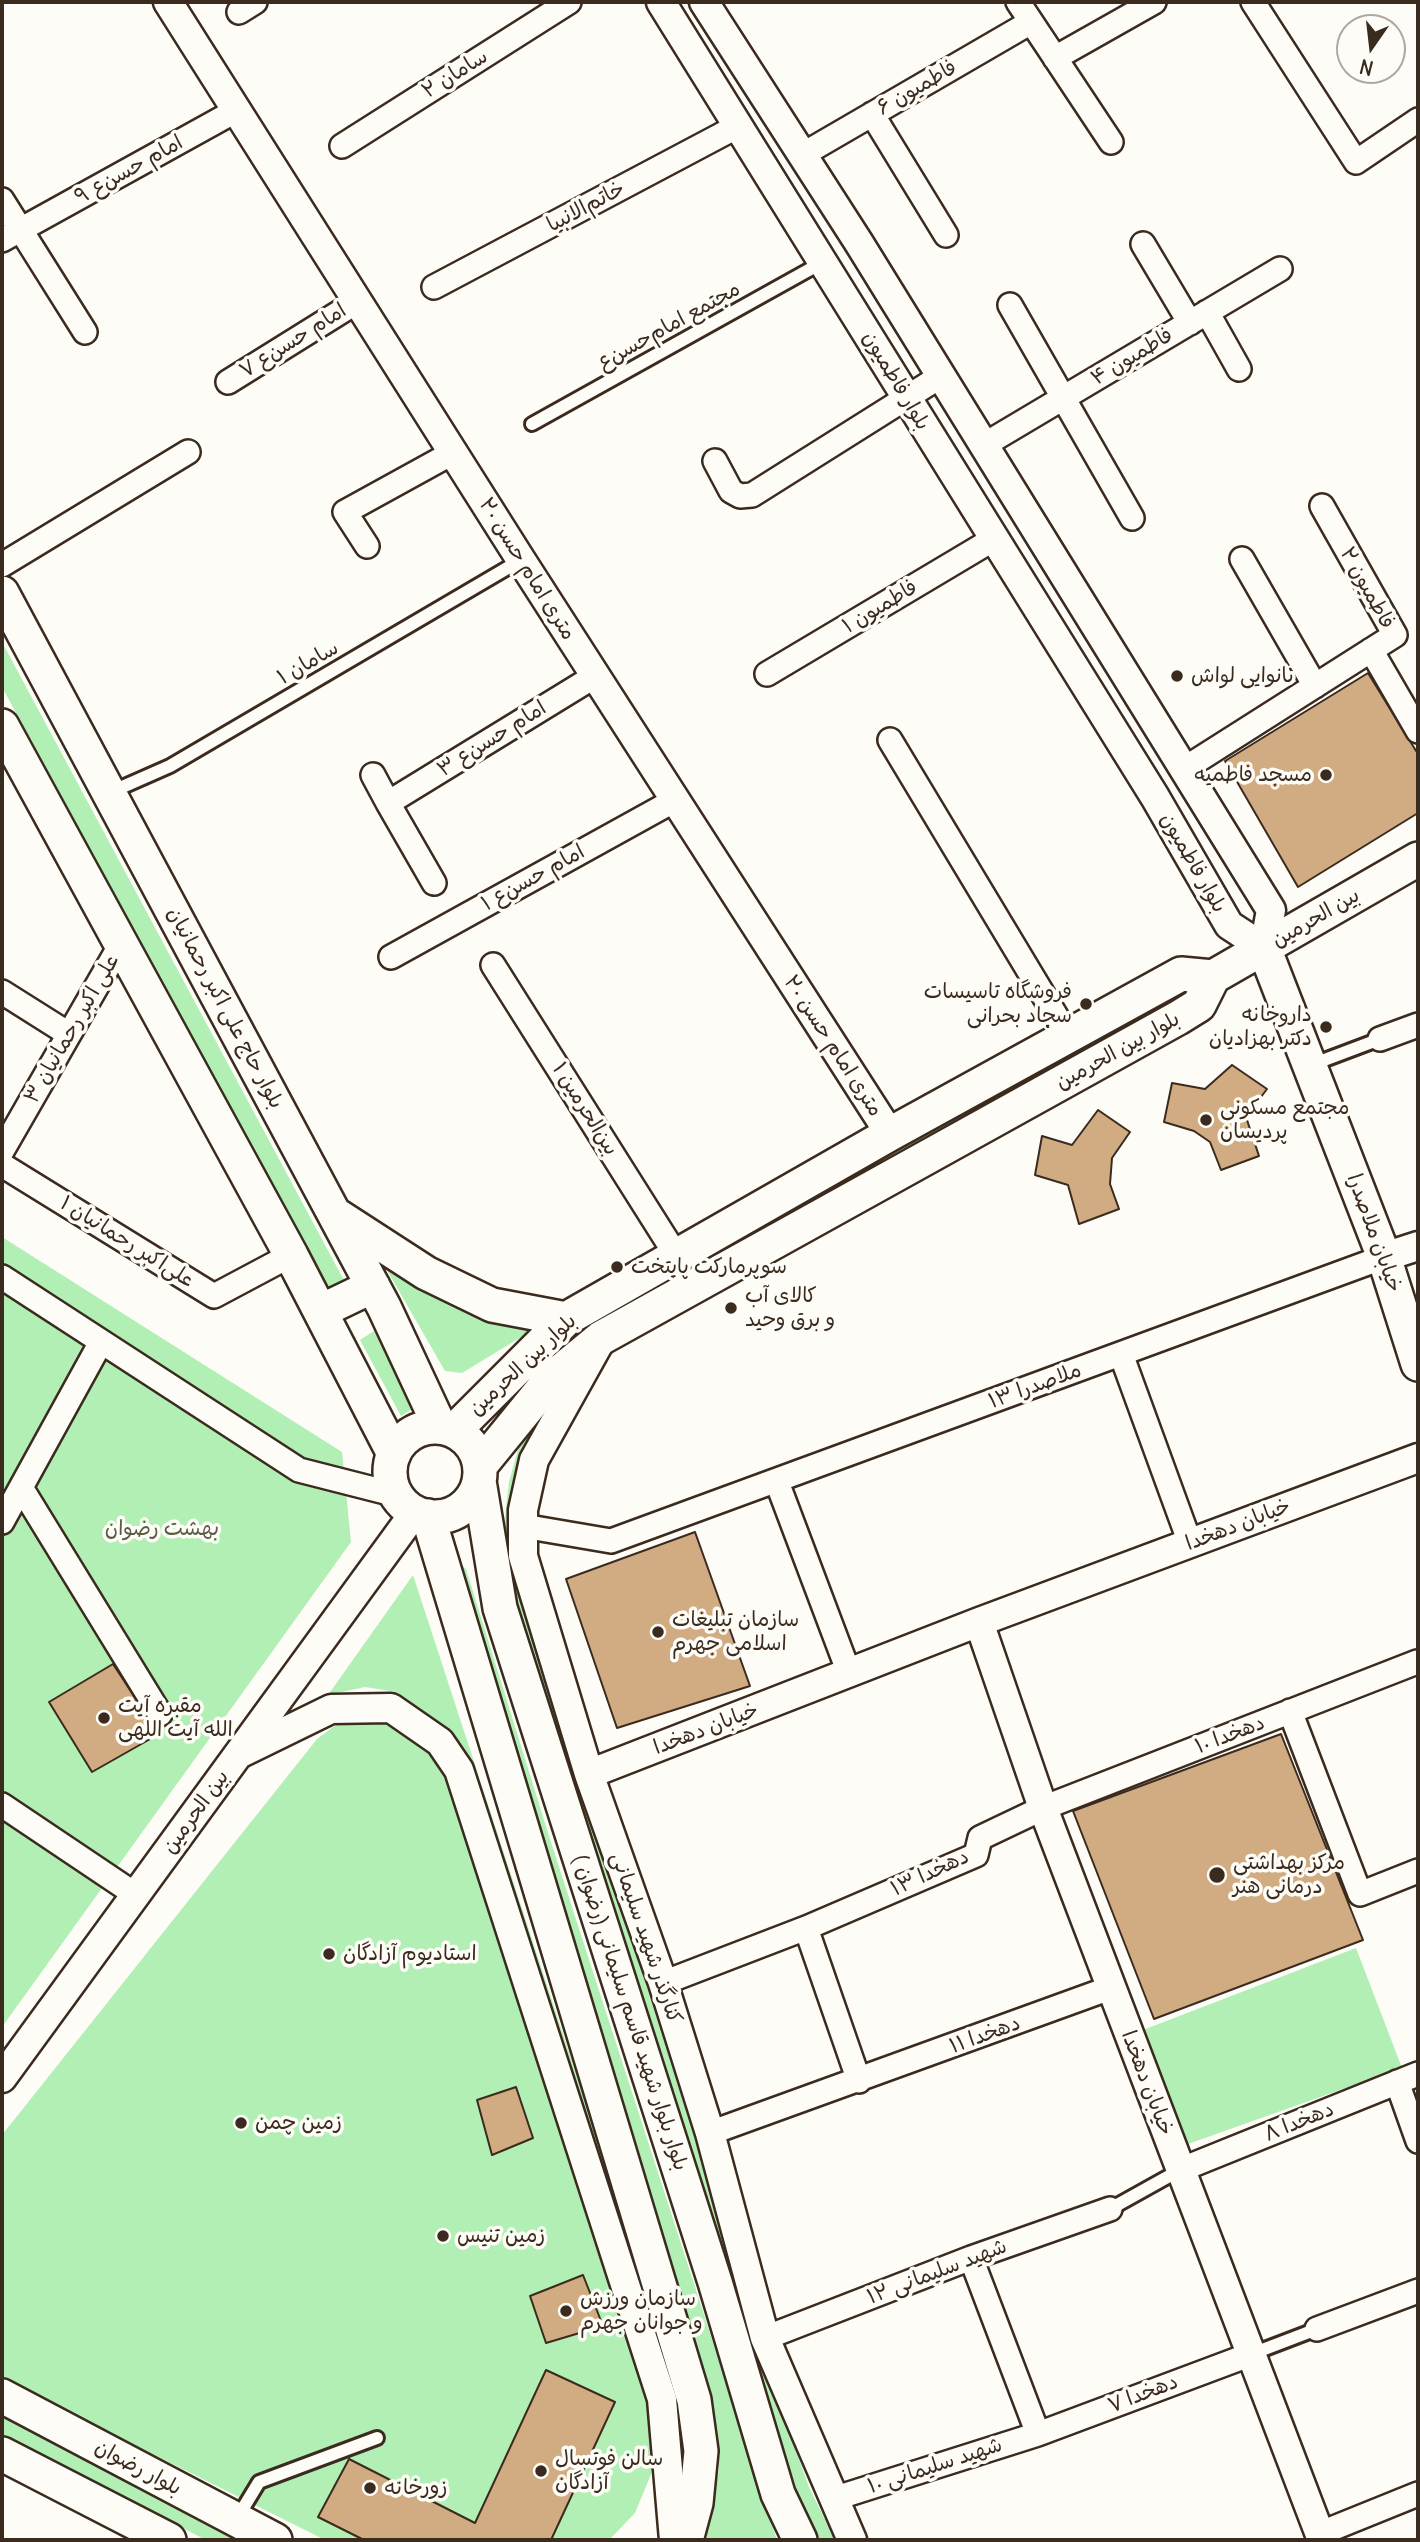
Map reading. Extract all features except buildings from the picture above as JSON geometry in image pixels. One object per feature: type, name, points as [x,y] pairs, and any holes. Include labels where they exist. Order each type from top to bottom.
[{"type":"main road","name":"بلوار حاج علی اکبر رحمانیان","points":[[2,593],[111,792],[447,1429]]},
{"type":"main road","points":[[2,726],[291,1255],[394,1454]]},
{"type":"main road","name":"بین الحرمین","points":[[1213,977],[1418,859]]},
{"type":"main road","name":"خیابان ملاصدرا","points":[[1264,948],[1384,1257],[1418,1364]]},
{"type":"main road","name":"بلوار بین الحرمین","points":[[447,1429],[566,1319],[890,1134],[1181,974],[1213,977],[1199,1005],[1178,1018],[601,1338],[550,1380],[480,1474]]},
{"type":"main road","points":[[335,1214],[426,1273],[492,1305],[566,1319]]},
{"type":"main road","points":[[629,1282],[649,1311]]},
{"type":"main road","points":[[321,1311],[373,1286]]},
{"type":"main road","points":[[413,1508],[455,1512],[474,1494],[480,1474],[476,1452],[447,1429],[412,1433],[394,1454],[390,1468],[413,1508],[694,2400],[701,2451],[696,2503],[686,2540]]},
{"type":"main road","name":"بلوار بلوار شهید قاسم سلیمانی (رضوان )","points":[[480,1474],[500,1608],[715,2282],[778,2494],[800,2540]]},
{"type":"main road","name":"بلوار رضوان","points":[[2,2396],[275,2540]]},
{"type":"main road","points":[[2,2454],[169,2540]]},
{"type":"street","name":"۲۰ متری امام حسن","points":[[168,2],[521,560],[890,1134]]},
{"type":"street","name":"سامان ۲","points":[[342,146],[569,2]]},
{"type":"street","name":"بلوار فاطمیون","points":[[661,2],[824,262],[992,540],[1155,797],[1229,925],[1264,948],[1271,910],[941,376],[704,2]]},
{"type":"street","points":[[1018,2],[1111,142]]},
{"type":"street","points":[[1055,58],[1154,2]]},
{"type":"street","points":[[1253,2],[1356,163],[1418,120]]},
{"type":"street","name":"فاطمیون ۶","points":[[802,155],[1031,22]]},
{"type":"street","name":"امام حسن‌ع ۹","points":[[11,234],[237,110]]},
{"type":"street","points":[[872,114],[946,234]]},
{"type":"street","name":"خاتم‌الانبیا","points":[[434,287],[738,126]]},
{"type":"street","points":[[2,200],[11,234],[86,332]]},
{"type":"street","points":[[1143,244],[1238,369]]},
{"type":"street","name":"فاطمیون ۴","points":[[984,446],[1280,269]]},
{"type":"street","name":"امام حسن‌ع ۷","points":[[228,382],[358,301]]},
{"type":"street","points":[[1010,305],[1132,518]]},
{"type":"street","points":[[715,461],[731,491],[740,496],[752,495],[941,376]]},
{"type":"street","points":[[2,565],[188,452]]},
{"type":"street","points":[[367,546],[345,512],[454,453]]},
{"type":"street","name":"فاطمیون ۲","points":[[1184,769],[1395,635],[1322,506]]},
{"type":"street","name":"فاطمیون ۱","points":[[767,674],[992,540]]},
{"type":"street","points":[[1242,559],[1315,686]]},
{"type":"street","points":[[1371,650],[1418,731]]},
{"type":"street","name":"امام حسن‌ع ۳","points":[[388,803],[595,676]]},
{"type":"street","points":[[890,740],[1068,1035]]},
{"type":"street","points":[[373,775],[434,883]]},
{"type":"street","name":"امام حسن‌ع ۱","points":[[391,957],[675,800]]},
{"type":"street","points":[[1208,889],[1223,886],[1235,878],[1243,866]]},
{"type":"street","name":"علی اکبر رحمانیان ۳","points":[[2,1151],[67,1033],[121,944]]},
{"type":"street","name":"بین‌الحرمین ۱","points":[[493,964],[676,1255]]},
{"type":"street","points":[[2,992],[67,1033]]},
{"type":"street","points":[[1380,1039],[1418,1025]]},
{"type":"street","name":"علی‌اکبر رحمانیان ۱","points":[[2,1165],[214,1296],[291,1255]]},
{"type":"street","points":[[1384,1257],[1418,1246]]},
{"type":"street","name":"ملاصدرا ۱۳","points":[[523,1526],[611,1541],[1384,1257]]},
{"type":"street","points":[[2,1277],[299,1470],[413,1508]]},
{"type":"street","name":"کنارگذر شهید سلیمانی","points":[[601,1338],[534,1460],[523,1510],[523,1556],[589,1774],[663,1983],[710,2133],[765,2338],[852,2540]]},
{"type":"street","points":[[2,1522],[101,1342]]},
{"type":"street","points":[[1121,1354],[1190,1544]]},
{"type":"street","name":"خیابان دهخدا","points":[[589,1774],[979,1622],[1418,1458]]},
{"type":"street","points":[[777,1482],[849,1673]]},
{"type":"street","points":[[22,1489],[160,1714]]},
{"type":"street","name":"بین الحرمین","points":[[2,2078],[239,1754],[413,1508]]},
{"type":"street","name":"خیابان دهخدا","points":[[979,1622],[1043,1808],[1317,2537]]},
{"type":"street","name":"دهخدا ۱۰","points":[[1043,1808],[1418,1661]]},
{"type":"street","points":[[239,1754],[331,1709],[391,1708],[440,1742],[459,1770],[662,2399],[674,2540]]},
{"type":"street","points":[[1290,1711],[1360,1894],[1418,1871]]},
{"type":"street","points":[[2,1805],[136,1895]]},
{"type":"street","name":"دهخدا ۱۳","points":[[806,1928],[976,1855],[980,1838],[1043,1808]]},
{"type":"street","points":[[663,1983],[806,1928],[859,2081]]},
{"type":"street","name":"دهخدا ۱۱","points":[[710,2133],[1110,1988]]},
{"type":"street","points":[[1408,2078],[1418,2141]]},
{"type":"street","name":"دهخدا ۸","points":[[1180,2170],[1408,2078]]},
{"type":"street","name":"شهید سلیمانی ۱۲","points":[[765,2338],[971,2258],[1110,2209]]},
{"type":"street","points":[[971,2258],[1038,2434]]},
{"type":"street","points":[[1317,2329],[1418,2291]]},
{"type":"street","name":"دهخدا ۷","points":[[1038,2434],[1249,2355]]},
{"type":"street","name":"شهید سلیمانی ۱۰","points":[[833,2499],[1038,2434]]},
{"type":"street","points":[[1317,2537],[1418,2494]]},
{"type":"lane","name":"مجتمع امام‌حسن‌ع","points":[[532,424],[824,262]]},
{"type":"lane","name":"سامان ۱","points":[[111,792],[170,766],[521,560]]},
{"type":"lane","points":[[1311,1065],[1380,1039]]},
{"type":"lane","points":[[1110,2209],[1180,2170]]},
{"type":"lane","points":[[1249,2355],[1317,2329]]},
{"type":"lane","points":[[236,2520],[259,2483],[377,2438]]},
{"type":"green space","points":[[2,642],[347,1286],[329,1289],[2,687]]},
{"type":"green space","points":[[1179,989],[1187,992],[1187,1001],[669,1290],[649,1291],[662,1275]]},
{"type":"green space","name":"بهشت رضوان","points":[[2,1237],[342,1452],[351,1542],[2,2027]]},
{"type":"green space","points":[[380,1258],[536,1328],[462,1373],[445,1371]]},
{"type":"green space","points":[[374,1331],[416,1407],[401,1416],[360,1340]]},
{"type":"green space","points":[[564,1375],[515,1516],[573,1752],[771,2382],[809,2487],[835,2540],[818,2540],[786,2464],[643,2015],[507,1571],[504,1526],[509,1482],[519,1446],[537,1413]]},
{"type":"green space","points":[[457,1560],[466,1569],[549,1836],[777,2540],[699,2540],[713,2499],[719,2469],[715,2422],[529,1822]]},
{"type":"green space","points":[[413,1575],[680,2392],[689,2505],[673,2444],[445,1734],[397,1692],[365,1687],[328,1695]]},
{"type":"green space","name":"استادیوم آزادگان","points":[[345,1718],[387,1722],[437,1749],[659,2402],[657,2460],[635,2513],[609,2540],[325,2540],[2,2379],[2,2135],[317,1739]]},
{"type":"green space","points":[[1356,1948],[1402,2068],[1188,2144],[1143,2030]]},
{"type":"green space","points":[[2,2416],[245,2540],[206,2540],[2,2436]]},
{"type":"place","name":"نانوایی لواش","points":[[1177,676]]},
{"type":"place","name":"مسجد فاطمیه","points":[[1326,775]]},
{"type":"place","name":"فروشگاه تاسیسات سجاد بحرانی","points":[[1086,1004]]},
{"type":"place","name":"داروخانه دکتر بهزادیان","points":[[1326,1027]]},
{"type":"place","name":"مجتمع مسکونی پردیسان","points":[[1206,1120]]},
{"type":"place","name":"سوپرمارکت پایتخت","points":[[617,1267]]},
{"type":"place","name":"کالای آب و برق وحید","points":[[731,1308]]},
{"type":"place","name":"سازمان تبلیغات اسلامی جهرم","points":[[658,1632]]},
{"type":"place","name":"مقبره آیت الله آیت اللهی","points":[[104,1718]]},
{"type":"place","name":"مرکز بهداشتی درمانی هنر","points":[[1217,1875]]},
{"type":"place","name":"استادیوم آزادگان","points":[[329,1954]]},
{"type":"place","name":"زمین چمن","points":[[241,2123]]},
{"type":"place","name":"زمین تنیس","points":[[443,2236]]},
{"type":"place","name":"سازمان ورزش و جوانان جهرم","points":[[566,2311]]},
{"type":"place","name":"سالن فوتسال آزادگان","points":[[541,2471]]},
{"type":"place","name":"زورخانه","points":[[370,2488]]}]
